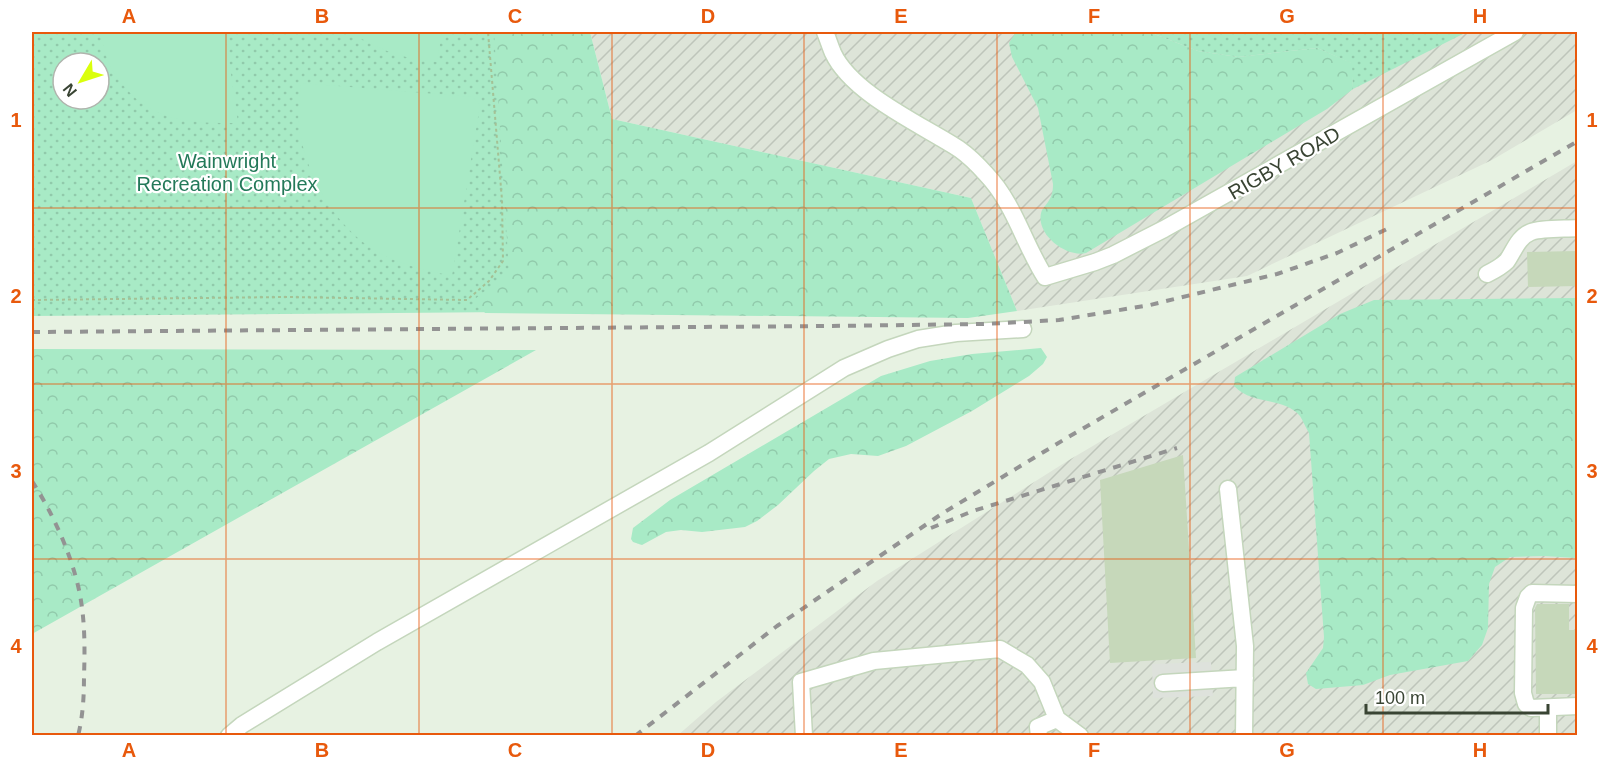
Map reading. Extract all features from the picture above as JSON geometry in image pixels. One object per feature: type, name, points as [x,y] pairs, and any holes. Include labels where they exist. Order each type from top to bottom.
[{"type":"street","name":"RIGBY ROAD","points":[[825,32],[833,54],[855,81],[888,106],[961,150],[987,174],[1007,201],[1034,260],[1045,277],[1104,259],[1164,230],[1515,32]]},
{"type":"street","points":[[1487,274],[1498,269],[1507,260],[1517,243],[1531,232],[1578,228]]},
{"type":"street","points":[[229,735],[377,642],[709,453],[844,369],[888,349],[918,339],[956,333],[1023,329]]},
{"type":"street","points":[[1228,489],[1245,646],[1244,735]]},
{"type":"street","points":[[1578,594],[1532,593],[1528,597],[1524,608],[1523,693],[1526,704],[1532,708],[1578,706]]},
{"type":"street","points":[[804,735],[801,682],[874,661],[1000,649],[1027,665],[1042,682],[1058,719],[1080,735]]},
{"type":"street","points":[[1162,683],[1245,678]]},
{"type":"street","points":[[1548,708],[1548,735]]},
{"type":"street","points":[[1039,735],[1038,727],[1058,719]]},
{"type":"path","points":[[32,300],[286,297],[467,300],[489,281],[503,261],[502,200],[488,32]]},
{"type":"shaded area","points":[[590,32],[1577,32],[1577,110],[1492,160],[1247,276],[1017,311],[971,198],[612,119]]},
{"type":"shaded area","points":[[1577,161],[1577,735],[677,736],[716,702],[877,581],[1069,460]]},
{"type":"shaded area","points":[[1211,662],[1213,696],[1153,698],[1152,664]]},
{"type":"green space","name":"Wainwright Recreation Complex","points":[[32,32],[501,32],[519,312],[32,316]]},
{"type":"green space","points":[[100,32],[225,32],[238,123],[190,121],[161,114],[148,107],[124,86],[114,73],[111,67],[111,51],[105,51]]},
{"type":"green space","points":[[349,32],[442,32],[437,62],[391,52]]},
{"type":"green space","points":[[494,32],[590,32],[612,119],[971,198],[1017,311],[968,318],[485,313],[475,299],[509,272]]},
{"type":"green space","points":[[1016,32],[1070,34],[1149,32],[1198,51],[1238,57],[1317,48],[1352,63],[1353,89],[1327,109],[1086,253],[1078,254],[1069,252],[1053,242],[1042,227],[1040,219],[1042,210],[1050,198],[1053,184],[1038,108],[1012,57],[1009,43]]},
{"type":"green space","points":[[1149,32],[1467,32],[1353,89],[1351,63],[1317,48],[1238,57],[1198,51]]},
{"type":"green space","points":[[301,83],[473,97],[480,105],[452,276],[385,256],[354,234],[329,205],[304,152],[299,121]]},
{"type":"green space","points":[[1577,298],[1577,558],[1510,557],[1495,567],[1489,584],[1488,628],[1482,645],[1468,661],[1390,675],[1363,685],[1316,689],[1308,684],[1306,673],[1323,648],[1324,637],[1309,433],[1300,416],[1293,410],[1242,392],[1234,386],[1235,377],[1340,314],[1374,300]]},
{"type":"green space","points":[[1041,348],[1047,357],[1043,364],[1029,376],[972,411],[906,446],[878,456],[851,454],[829,459],[778,505],[745,527],[702,532],[681,530],[666,532],[642,545],[631,539],[633,528],[670,500],[881,376],[930,361],[972,354]]},
{"type":"green space","points":[[32,349],[536,350],[32,634]]},
{"type":"building","points":[[1578,251],[1578,286],[1528,287],[1527,252]]},
{"type":"building","points":[[1183,455],[1196,658],[1110,663],[1100,480]]},
{"type":"building","points":[[1537,604],[1569,604],[1569,630],[1578,630],[1578,694],[1536,694],[1535,608]]},
{"type":"railway","points":[[635,736],[777,626],[943,513],[1070,436],[1578,141]]},
{"type":"railway","points":[[32,332],[828,326],[985,324],[1059,320],[1150,305],[1277,274],[1337,253],[1389,228]]},
{"type":"railway","points":[[931,528],[973,511],[1177,448]]},
{"type":"railway","points":[[32,481],[54,519],[66,547],[76,576],[81,601],[84,633],[84,684],[78,736]]}]
